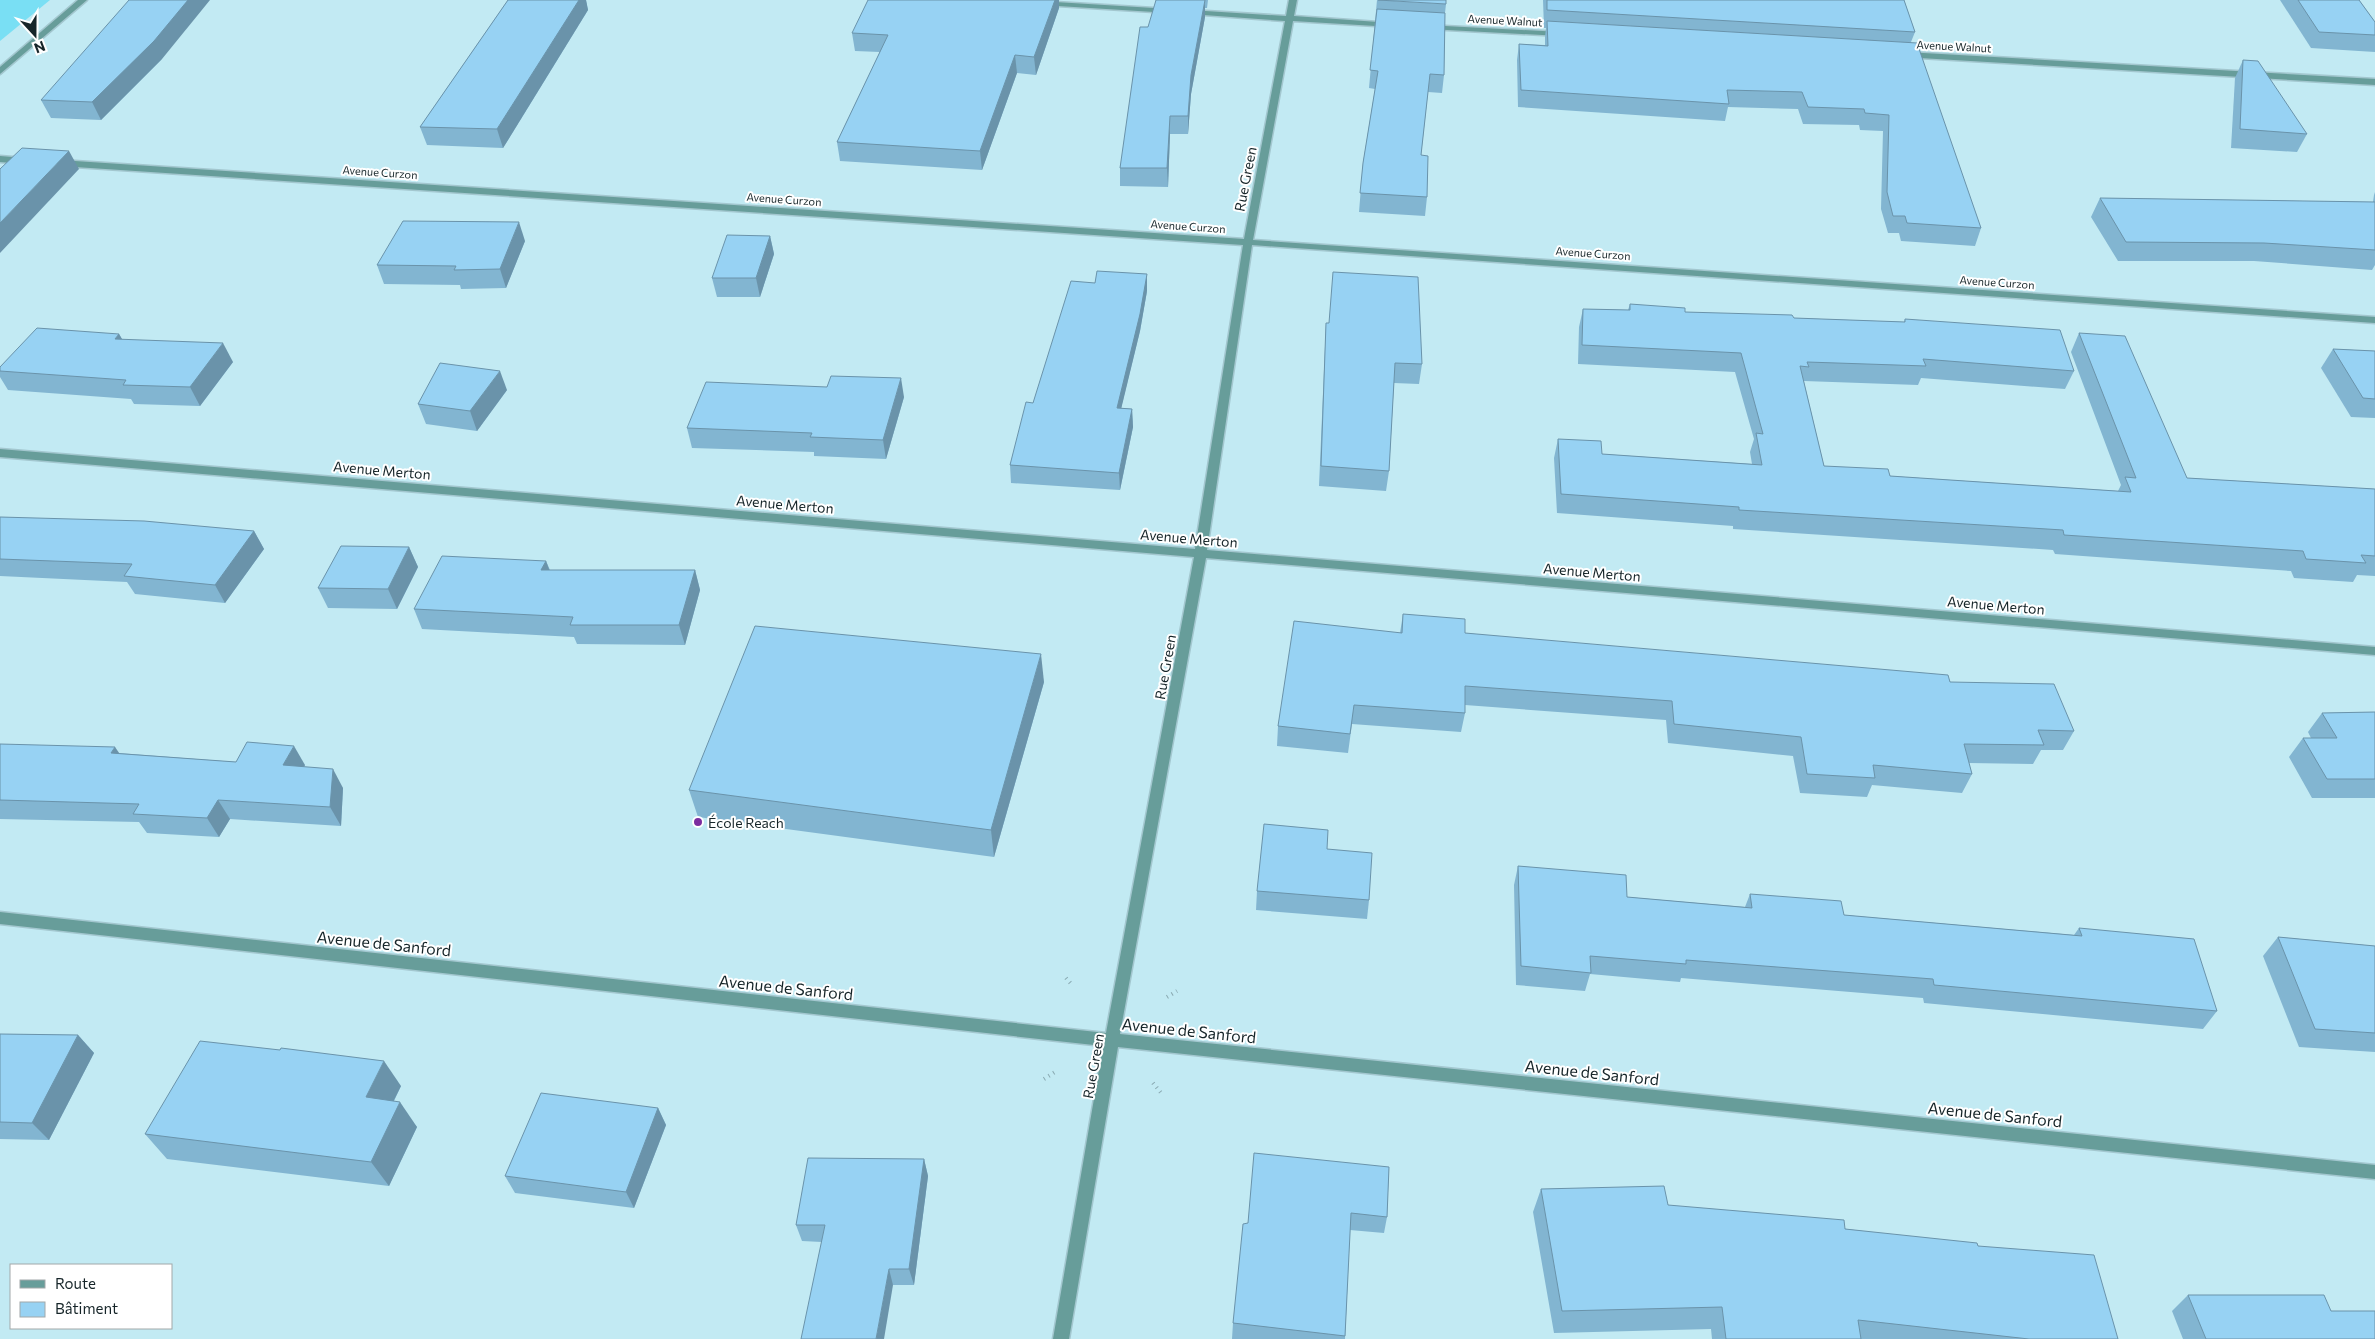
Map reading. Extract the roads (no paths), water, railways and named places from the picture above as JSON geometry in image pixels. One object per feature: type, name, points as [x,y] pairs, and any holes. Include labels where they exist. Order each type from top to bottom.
[{"type":"street","points":[[0,71],[83,0]]},
{"type":"street","name":"Rue Green","points":[[1061,1339],[1112,1040],[1199,554],[1248,242],[1292,0]]},
{"type":"street","points":[[1032,2],[1404,25]]},
{"type":"street","name":"Avenue Walnut","points":[[1424,26],[1573,35]]},
{"type":"street","name":"Avenue Walnut","points":[[1900,54],[2375,82]]},
{"type":"street","name":"Avenue Curzon","points":[[0,159],[1248,242],[2375,320]]},
{"type":"street","name":"Avenue Merton","points":[[0,452],[1199,554],[2375,651]]},
{"type":"street","name":"Avenue de Sanford","points":[[0,918],[1112,1040],[2375,1172]]},
{"type":"place","name":"École Reach","points":[[698,822]]}]
